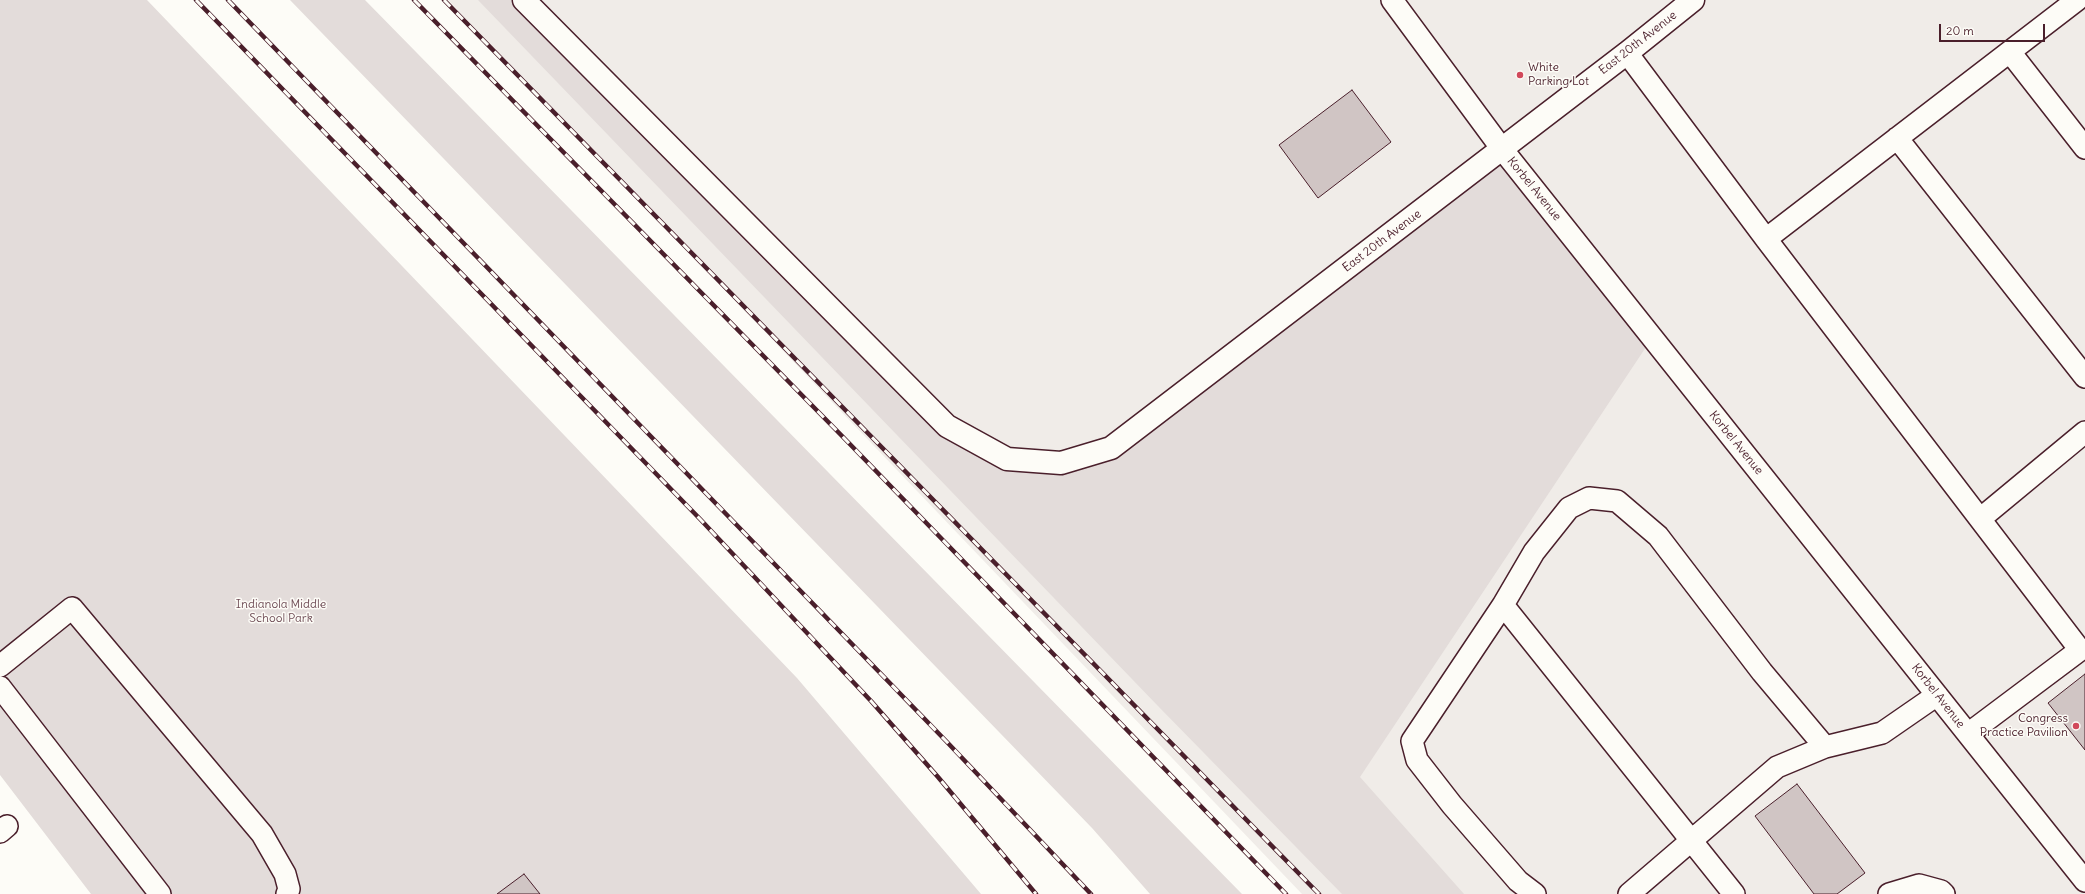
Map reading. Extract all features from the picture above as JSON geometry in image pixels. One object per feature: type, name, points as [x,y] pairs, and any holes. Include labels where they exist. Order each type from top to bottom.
[{"type":"street","name":"East 20th Avenue","points":[[524,0],[947,426],[1007,459],[1061,463],[1111,448],[1627,53],[1692,0]]},
{"type":"lane","name":"Korbel Avenue","points":[[1392,0],[1502,149],[2085,881]]},
{"type":"lane","points":[[1766,239],[2077,0]]},
{"type":"lane","points":[[2010,52],[2085,148]]},
{"type":"lane","points":[[1627,53],[1766,239],[1980,519],[2083,648],[1968,734]]},
{"type":"lane","points":[[1897,138],[2085,377]]},
{"type":"lane","points":[[1980,519],[2085,432]]},
{"type":"lane","points":[[1535,894],[1518,881],[1452,805],[1417,760],[1412,742],[1503,605],[1534,552],[1569,508],[1589,498],[1616,501],[1658,536],[1762,672],[1825,747]]},
{"type":"lane","points":[[1503,605],[1734,894]]},
{"type":"lane","points":[[0,666],[72,608],[262,834],[285,874],[289,889],[287,894]]},
{"type":"lane","points":[[0,687],[160,894]]},
{"type":"lane","points":[[1629,894],[1777,767],[1825,747],[1882,733],[1936,694]]},
{"type":"lane","points":[[1889,894],[1919,885],[1941,891],[1944,894]]},
{"type":"shaded area","points":[[448,0],[2085,0],[2085,894],[1302,894]]},
{"type":"green space","name":"Indianola Middle School Park","points":[[0,0],[147,0],[797,678],[981,894],[91,894],[0,775]]},
{"type":"green space","points":[[290,0],[365,0],[1242,894],[1150,894],[1092,828]]},
{"type":"green space","points":[[478,0],[523,0],[896,375],[1007,459],[1111,448],[1502,149],[1652,338],[1360,777],[1464,894],[1342,894],[1158,706]]},
{"type":"building","points":[[1352,90],[1391,142],[1318,198],[1279,145]]},
{"type":"building","name":"Congress Practice Pavilion","points":[[2085,674],[2085,750],[2048,703]]},
{"type":"building","points":[[1797,784],[1865,873],[1837,894],[1814,894],[1755,816]]},
{"type":"building","points":[[524,874],[540,894],[497,894]]},
{"type":"railway","points":[[196,0],[700,519],[871,701],[938,777],[1036,894]]},
{"type":"railway","points":[[228,0],[946,741],[1091,894]]},
{"type":"railway","points":[[414,0],[843,437],[1286,894]]},
{"type":"railway","points":[[444,0],[1319,894]]},
{"type":"place","name":"White Parking Lot","points":[[1520,75]]},
{"type":"place","name":"Congress Practice Pavilion","points":[[2076,726]]}]
